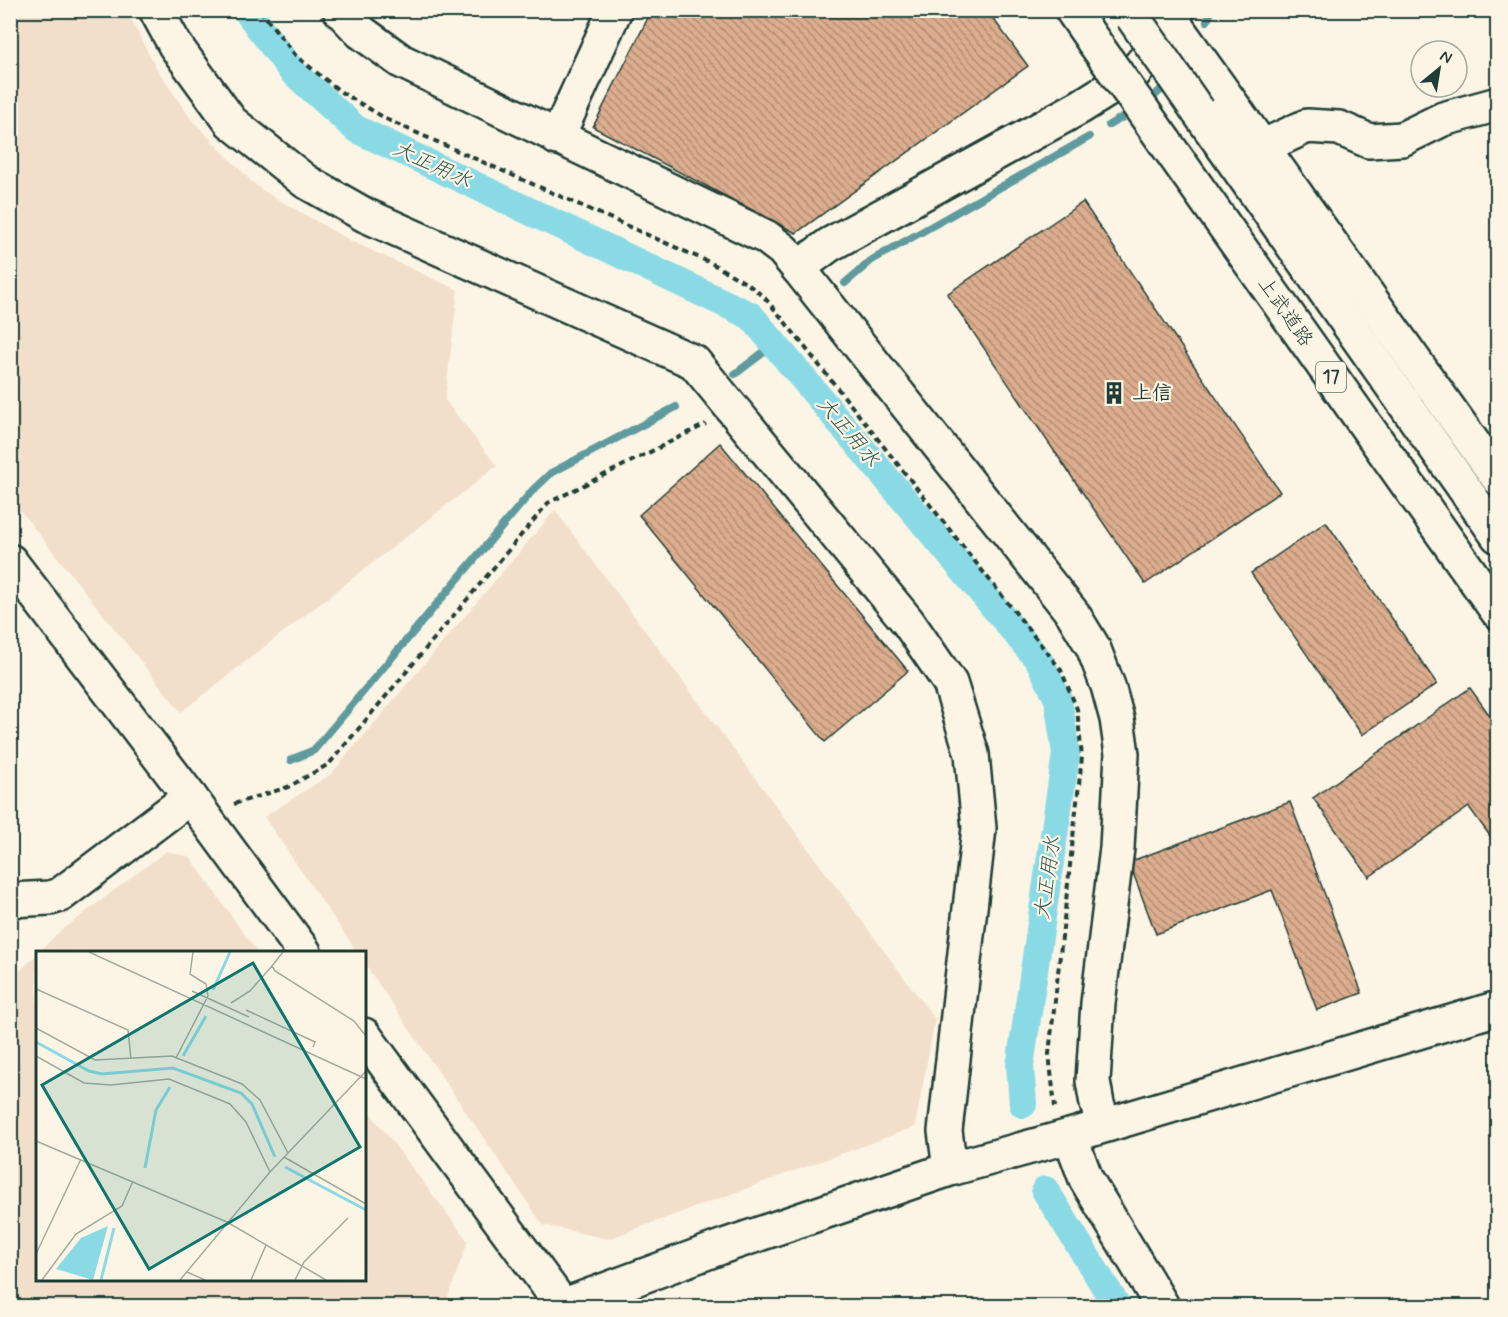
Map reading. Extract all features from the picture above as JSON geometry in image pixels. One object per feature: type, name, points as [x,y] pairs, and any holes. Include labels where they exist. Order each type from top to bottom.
[{"type":"main road","points":[[156,10],[175,45],[231,122],[305,180],[365,215],[694,362],[908,622],[950,683],[972,754],[979,828],[945,1131],[950,1169]]},
{"type":"main road","points":[[340,10],[361,32],[401,62],[766,237],[783,250],[1073,614],[1093,647],[1108,686],[1117,719],[1122,754],[1118,848],[1098,1003],[1093,1081],[1104,1125]]},
{"type":"main road","points":[[557,138],[615,10]]},
{"type":"main road","name":"上武道路","points":[[1072,10],[1497,612]]},
{"type":"main road","name":"17","points":[[1130,13],[1497,536]]},
{"type":"main road","points":[[798,268],[829,245],[1080,107],[1133,74],[1165,36],[1175,16],[1262,147],[1497,478]]},
{"type":"main road","points":[[1262,147],[1306,126],[1339,128],[1369,141],[1402,139],[1443,120],[1497,104]]},
{"type":"main road","points":[[10,561],[190,797],[303,951]]},
{"type":"main road","points":[[10,900],[50,898],[60,894],[190,797]]},
{"type":"main road","points":[[366,1038],[563,1306],[724,1246],[950,1169],[1070,1136],[1497,1008]]},
{"type":"main road","points":[[1070,1136],[1086,1179],[1162,1306]]},
{"type":"path","points":[[234,804],[288,787],[329,764],[549,503],[733,410]]},
{"type":"shaded area","points":[[10,11],[127,11],[155,66],[191,119],[251,181],[265,192],[351,241],[458,290],[445,400],[497,466],[181,712],[11,499]]},
{"type":"shaded area","points":[[555,510],[935,1019],[915,1127],[608,1239],[543,1225],[366,965],[366,951],[356,951],[264,817],[331,774]]},
{"type":"shaded area","points":[[166,851],[190,857],[256,951],[40,951],[57,934]]},
{"type":"shaded area","points":[[36,955],[36,1281],[366,1281],[366,1107],[468,1241],[445,1306],[11,1306],[11,980]]},
{"type":"building","points":[[652,10],[987,10],[1028,66],[796,233],[593,127]]},
{"type":"building","name":"上信","points":[[1083,202],[1280,492],[1145,584],[947,294]]},
{"type":"building","points":[[720,443],[908,671],[825,742],[639,515]]},
{"type":"building","points":[[1326,522],[1437,684],[1362,735],[1251,573]]},
{"type":"building","points":[[1470,688],[1498,727],[1498,847],[1469,807],[1369,877],[1313,798]]},
{"type":"building","points":[[1290,802],[1362,993],[1317,1010],[1272,890],[1156,934],[1129,862]]},
{"type":"waterway","name":"大正用水","points":[[246,10],[292,71],[356,129],[751,316],[1040,662],[1058,699],[1066,754],[1020,1066],[1023,1104]]},
{"type":"waterway","points":[[1207,21],[1212,10]]},
{"type":"waterway","points":[[1146,104],[1169,82]]},
{"type":"waterway","points":[[1109,125],[1135,110]]},
{"type":"waterway","points":[[845,283],[872,260],[1089,137]]},
{"type":"waterway","points":[[735,374],[764,352]]},
{"type":"waterway","points":[[291,760],[314,750],[532,491],[551,473],[676,407]]},
{"type":"waterway","name":"大正用水","points":[[1045,1190],[1117,1306]]},
{"type":"place","name":"上信","points":[[1114,393]]}]
